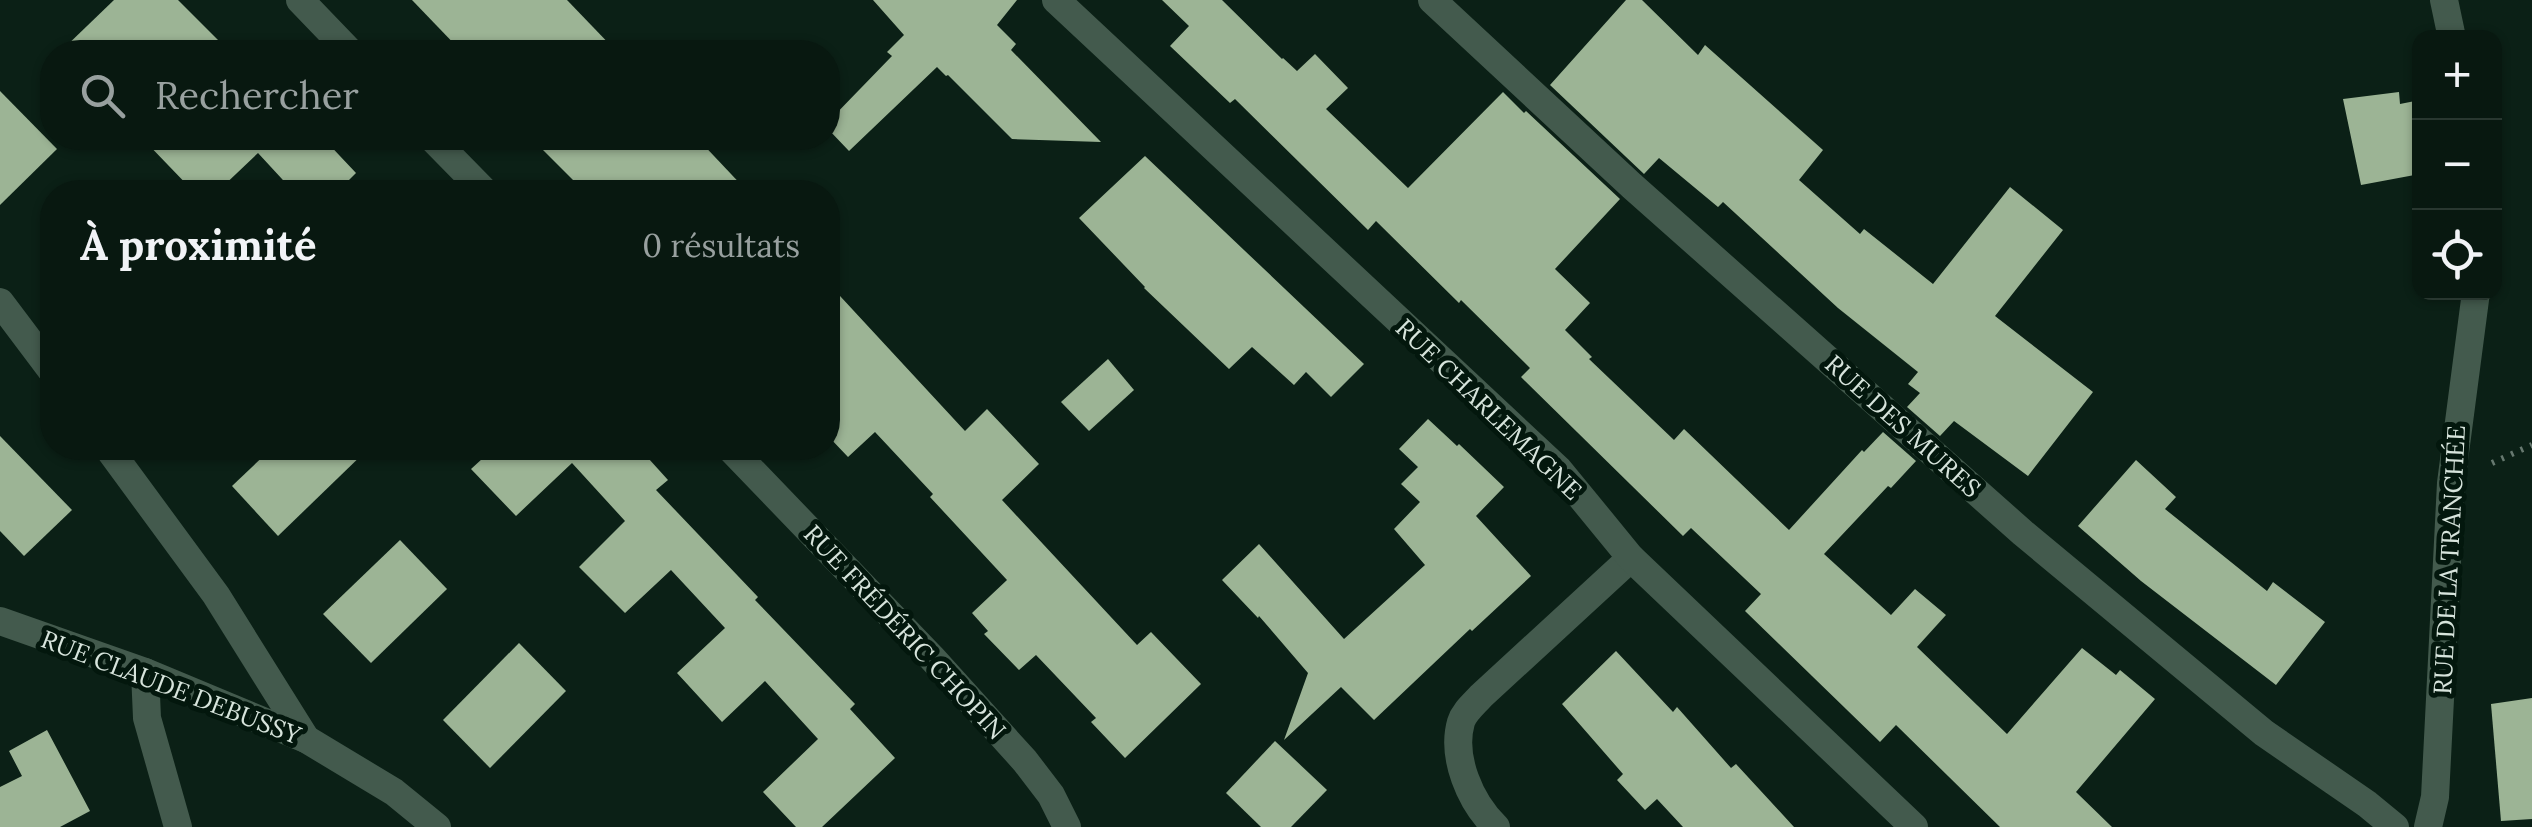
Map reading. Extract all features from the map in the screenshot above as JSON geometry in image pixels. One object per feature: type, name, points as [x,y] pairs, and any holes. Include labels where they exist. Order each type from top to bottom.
[{"type":"street","points":[[300,0],[338,40]]},
{"type":"street","name":"RUE CHARLEMAGNE","points":[[1056,0],[1559,470],[1631,558],[1914,827]]},
{"type":"street","name":"RUE DES MURES","points":[[1432,0],[1632,186],[2023,532],[2264,733],[2395,827]]},
{"type":"street","points":[[2444,0],[2450,30]]},
{"type":"street","points":[[444,150],[473,180]]},
{"type":"street","name":"RUE DE LA TRANCHÉE","points":[[2428,827],[2436,797],[2451,482],[2475,300]]},
{"type":"street","points":[[0,302],[40,355]]},
{"type":"street","points":[[117,460],[216,595],[306,739]]},
{"type":"street","name":"RUE FRÉDÉRIC CHOPIN","points":[[742,460],[1012,746],[1051,795],[1066,827]]},
{"type":"street","points":[[1496,827],[1465,780],[1457,750],[1462,718],[1631,558]]},
{"type":"street","name":"RUE CLAUDE DEBUSSY","points":[[0,621],[146,672],[306,739],[394,792],[438,827]]},
{"type":"street","points":[[146,672],[147,718],[178,827]]},
{"type":"building","points":[[114,0],[178,0],[218,40],[72,40]]},
{"type":"building","points":[[412,0],[567,0],[605,40],[450,40]]},
{"type":"building","points":[[873,0],[1017,0],[997,25],[1016,44],[1011,50],[1101,142],[1012,139],[937,67],[849,151],[840,142],[840,110],[892,56],[887,52],[904,35]]},
{"type":"building","points":[[1162,0],[1222,0],[1297,71],[1315,54],[1348,88],[1326,109],[1408,188],[1503,92],[1526,111],[1620,199],[1555,269],[1590,303],[1565,330],[1592,357],[1589,359],[1674,440],[1684,429],[1789,530],[1883,432],[1916,461],[1824,554],[1891,615],[1915,589],[1946,615],[1917,647],[2007,734],[2082,648],[2116,675],[2120,670],[2155,699],[2076,792],[2112,827],[2000,827],[1896,725],[1880,742],[1745,611],[1761,594],[1691,528],[1683,536],[1521,377],[1530,368],[1376,221],[1368,230],[1235,99],[1230,103],[1170,46],[1189,26]]},
{"type":"building","points":[[1626,0],[1642,0],[1698,55],[1705,45],[1823,150],[1799,180],[1860,234],[1864,229],[1933,284],[2010,187],[2063,230],[1995,316],[2093,392],[2028,476],[1954,421],[1940,436],[1907,407],[1920,393],[1908,384],[1918,372],[1838,308],[1723,202],[1718,207],[1659,158],[1644,174],[1550,85]]},
{"type":"building","points":[[0,91],[40,132],[40,150],[56,150],[0,205]]},
{"type":"building","points":[[2399,92],[2400,104],[2412,102],[2412,175],[2361,185],[2343,99]]},
{"type":"building","points":[[154,150],[334,150],[356,173],[349,180],[283,180],[258,153],[230,180],[182,180]]},
{"type":"building","points":[[543,150],[708,150],[737,180],[573,180]]},
{"type":"building","points":[[1145,156],[1364,364],[1331,397],[1306,372],[1294,385],[1252,347],[1229,369],[1144,288],[1079,218]]},
{"type":"building","points":[[840,296],[965,431],[987,409],[1039,464],[1002,500],[1137,645],[1151,632],[1201,684],[1125,758],[1091,722],[1096,718],[1036,655],[1019,670],[984,634],[988,631],[972,613],[1007,580],[930,497],[933,494],[875,432],[848,457],[840,449]]},
{"type":"building","points":[[1108,359],[1134,390],[1089,431],[1061,402]]},
{"type":"building","points":[[1428,419],[1504,487],[1476,516],[1531,576],[1374,720],[1341,687],[1284,740],[1308,673],[1222,580],[1259,544],[1344,639],[1425,565],[1394,529],[1420,502],[1401,484],[1418,467],[1399,449]]},
{"type":"building","points":[[0,436],[72,510],[24,556],[0,531]]},
{"type":"building","points":[[259,460],[357,460],[278,536],[232,486]]},
{"type":"building","points":[[481,460],[650,460],[668,480],[656,490],[855,704],[850,709],[895,758],[822,827],[796,827],[763,792],[818,739],[765,681],[722,722],[677,673],[725,628],[671,570],[625,613],[579,567],[625,521],[572,463],[516,516],[471,469]]},
{"type":"building","points":[[2136,460],[2176,497],[2165,509],[2267,591],[2273,582],[2325,622],[2276,685],[2141,581],[2078,526]]},
{"type":"building","points":[[400,540],[447,589],[371,663],[323,614]]},
{"type":"building","points":[[519,643],[566,691],[490,768],[443,720]]},
{"type":"building","points":[[1616,651],[1673,712],[1677,707],[1731,768],[1736,764],[1794,827],[1683,827],[1657,799],[1645,810],[1617,780],[1623,774],[1562,704]]},
{"type":"building","points":[[2532,698],[2532,819],[2501,821],[2491,704]]},
{"type":"building","points":[[47,730],[90,811],[60,827],[0,827],[0,787],[22,776],[9,751]]},
{"type":"building","points":[[1275,741],[1327,790],[1291,827],[1261,827],[1226,793]]}]
